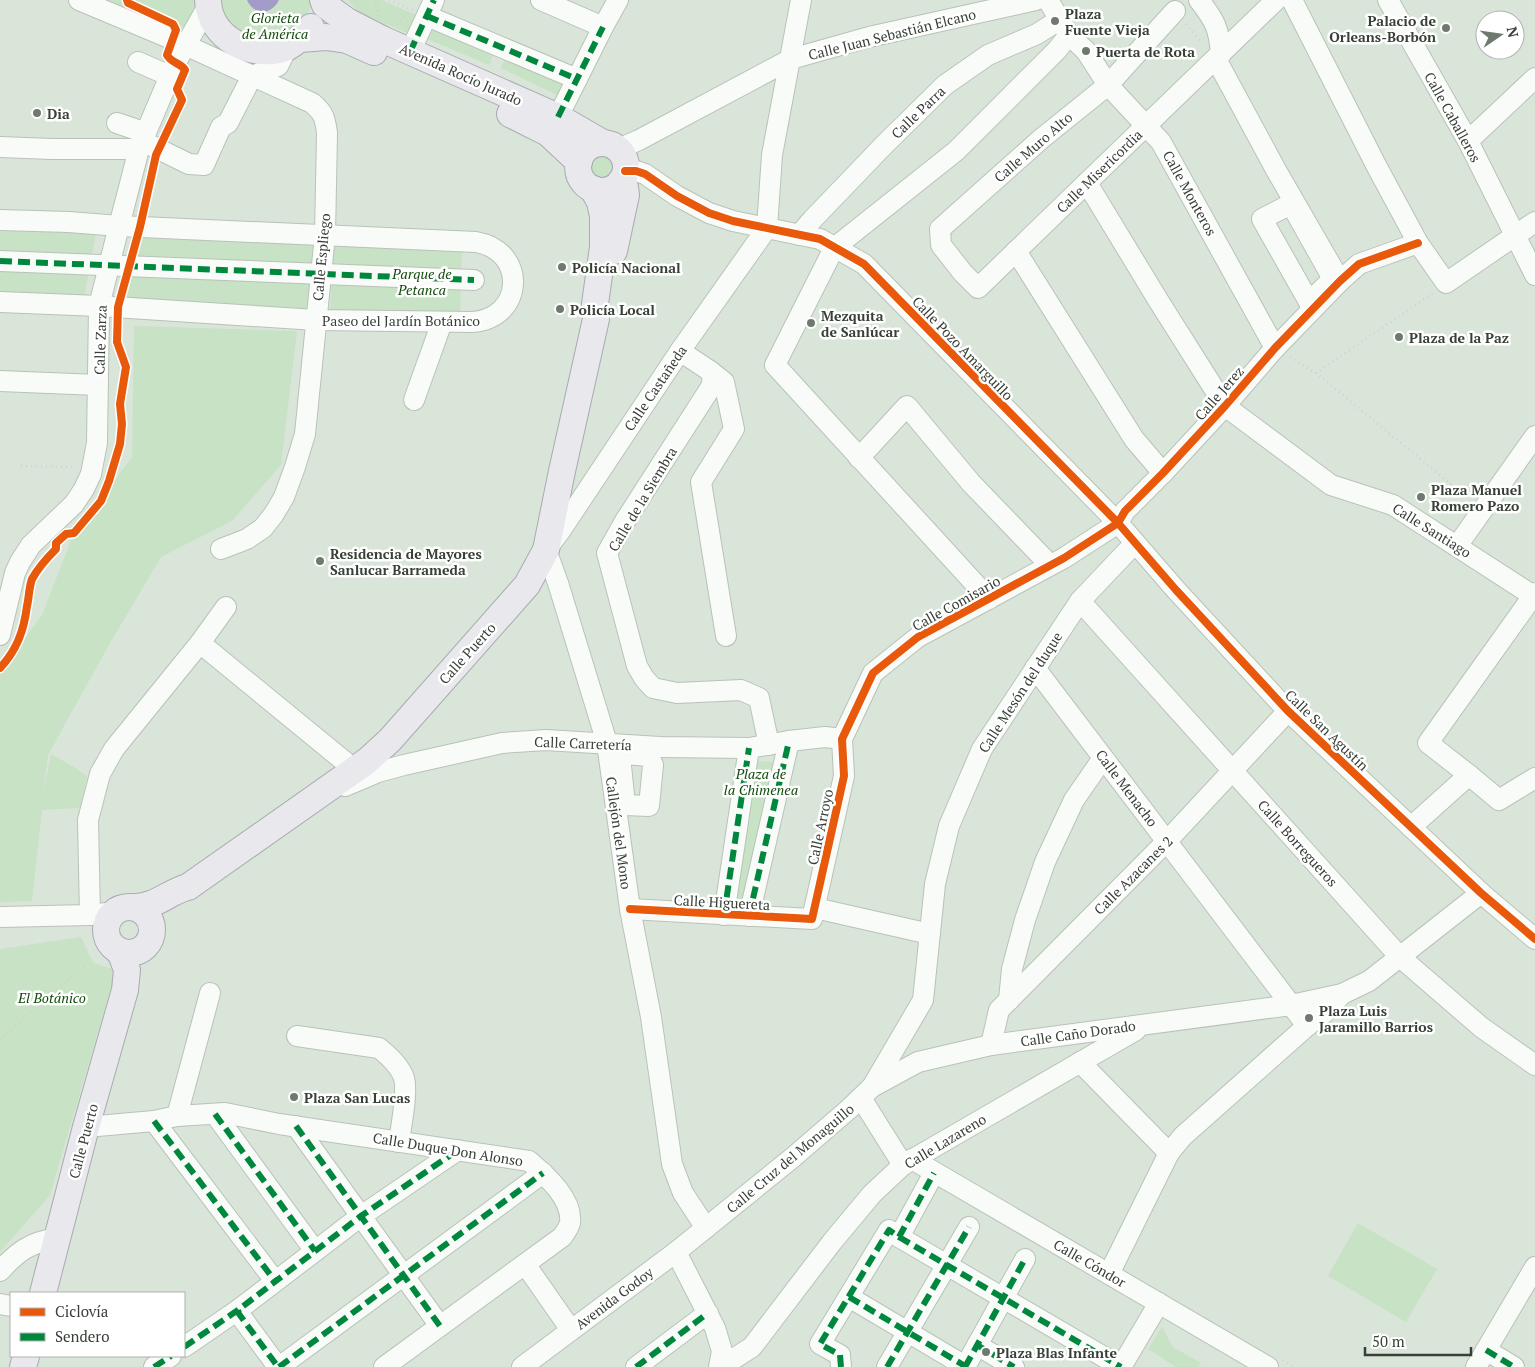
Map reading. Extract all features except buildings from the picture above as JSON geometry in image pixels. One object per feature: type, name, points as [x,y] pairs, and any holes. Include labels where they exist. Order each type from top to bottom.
[{"type":"main road","points":[[204,11],[224,36],[238,46],[255,51],[289,51],[311,27],[322,0]]},
{"type":"main road","name":"Avenida Rocío Jurado","points":[[322,0],[325,5],[346,21],[410,52],[558,117],[617,161]]},
{"type":"main road","name":"Avenida Rocío Jurado","points":[[289,51],[326,37],[347,40],[453,85],[548,133],[579,162]]},
{"type":"main road","points":[[590,146],[617,161],[616,186],[609,190],[593,189],[583,181],[580,175],[579,162],[585,150],[590,146]]},
{"type":"main road","name":"Calle Puerto","points":[[596,319],[604,302],[626,195],[617,161]]},
{"type":"main road","name":"Calle Puerto","points":[[125,990],[132,982],[148,940],[188,887],[355,770],[390,740],[527,585],[546,550],[596,319],[595,304],[603,247],[603,216],[600,202],[593,189]]},
{"type":"main road","name":"Calle Puerto","points":[[43,1292],[86,1128],[125,990],[127,970],[113,923],[149,906],[178,889],[188,887]]},
{"type":"main road","points":[[142,911],[150,921],[148,940],[139,950],[133,952],[113,923],[142,911]]},
{"type":"street","name":"Calle Espliego","points":[[79,0],[172,39],[312,103],[320,110],[326,120],[324,235],[305,434],[284,496],[274,514],[263,528],[247,539],[221,549]]},
{"type":"street","points":[[541,0],[603,27]]},
{"type":"street","points":[[558,117],[618,0]]},
{"type":"street","points":[[767,228],[772,155],[801,0]]},
{"type":"street","points":[[989,599],[775,365],[834,248],[956,151],[1057,50],[1064,28],[1048,0]]},
{"type":"street","name":"Calle Misericordia","points":[[978,288],[1276,0]]},
{"type":"street","points":[[1292,0],[1418,243],[1446,283],[1535,222]]},
{"type":"street","name":"Calle Caballeros","points":[[1388,0],[1468,141],[1535,275]]},
{"type":"street","name":"Calle Juan Sebastián Elcano","points":[[617,161],[639,140],[791,59],[869,37],[1028,1]]},
{"type":"street","points":[[1205,7],[1226,25],[1236,27],[1250,24]]},
{"type":"street","points":[[1205,7],[1219,32],[1218,56],[1276,170],[1340,281]]},
{"type":"street","points":[[410,52],[430,8],[577,78]]},
{"type":"street","name":"Calle Zarza","points":[[0,635],[15,573],[20,562],[31,545],[74,504],[91,474],[97,443],[99,306],[142,141],[170,76],[204,11]]},
{"type":"street","points":[[204,11],[207,55]]},
{"type":"street","name":"Calle Muro Alto","points":[[978,288],[963,273],[941,245],[940,229],[1041,139],[1108,85],[1175,11]]},
{"type":"street","name":"Calle Monteros","points":[[1064,28],[1086,51],[1108,85],[1161,142],[1275,348]]},
{"type":"street","name":"Calle Parra","points":[[800,235],[885,144],[945,85],[988,55],[1037,34],[1064,28]]},
{"type":"street","points":[[117,123],[142,141],[189,164],[204,165],[221,127],[228,123],[252,76],[289,51]]},
{"type":"street","points":[[288,93],[289,51]]},
{"type":"street","points":[[138,62],[170,76]]},
{"type":"street","points":[[1468,141],[1535,78]]},
{"type":"street","points":[[0,147],[52,149],[142,141]]},
{"type":"street","name":"Calle Pozo Amarguillo","points":[[617,161],[645,174],[677,196],[709,212],[734,221],[820,239],[864,264],[1118,527]]},
{"type":"street","points":[[1087,183],[1225,406]]},
{"type":"street","name":"Paseo del Jardín Botánico","points":[[0,220],[476,242],[498,251],[508,262],[513,277],[512,292],[505,306],[494,317],[480,322],[316,320],[99,306],[0,302]]},
{"type":"street","name":"Calle Castañeda","points":[[546,550],[680,351],[767,228]]},
{"type":"street","name":"Calle Jerez","points":[[1118,527],[1125,511],[1164,473],[1275,348],[1340,281],[1359,264],[1418,243]]},
{"type":"street","points":[[1016,251],[1134,439],[1164,473]]},
{"type":"street","points":[[0,262],[474,280]]},
{"type":"street","points":[[414,400],[442,322]]},
{"type":"street","points":[[680,351],[724,382],[734,429],[701,482],[726,636]]},
{"type":"street","name":"Calle de la Siembra","points":[[710,371],[713,378],[711,387],[625,521],[607,553],[637,666],[653,688],[677,693],[741,690],[759,698],[769,745]]},
{"type":"street","points":[[0,381],[98,386]]},
{"type":"street","points":[[859,458],[907,406],[971,483],[1050,565]]},
{"type":"street","name":"Calle Santiago","points":[[1225,406],[1332,485],[1394,505],[1534,595]]},
{"type":"street","points":[[1457,546],[1535,436]]},
{"type":"street","name":"Calle San Agustín","points":[[1118,527],[1288,711],[1481,893],[1535,939]]},
{"type":"street","name":"Calle Comisario","points":[[842,739],[873,673],[918,638],[1118,527]]},
{"type":"street","name":"Calle Mesón del duque","points":[[867,1093],[923,1000],[935,884],[949,826],[982,749],[1080,601],[1134,543]]},
{"type":"street","name":"Callejón del Mono","points":[[546,550],[607,743],[630,909],[651,1017],[672,1164],[683,1193],[706,1228]]},
{"type":"street","points":[[527,585],[543,578],[558,583]]},
{"type":"street","points":[[1534,595],[1428,743],[1470,774],[1499,800],[1535,778]]},
{"type":"street","name":"Calle Borregueros","points":[[1080,601],[1400,957],[1481,1027],[1535,1065]]},
{"type":"street","points":[[0,917],[113,923],[88,820],[100,774],[114,749],[200,643],[226,607]]},
{"type":"street","points":[[200,643],[355,770]]},
{"type":"street","name":"Calle Menacho","points":[[1035,668],[1291,1005]]},
{"type":"street","name":"Calle Azacanes 2","points":[[991,1045],[999,1010],[1167,841],[1288,711]]},
{"type":"street","name":"Calle Carretería","points":[[331,787],[347,786],[371,775],[404,765],[502,743],[546,740],[660,747],[749,748],[826,737],[842,739]]},
{"type":"street","name":"Calle Arroyo","points":[[813,913],[844,776],[842,739]]},
{"type":"street","points":[[749,916],[789,741]]},
{"type":"street","points":[[617,814],[653,815],[660,747]]},
{"type":"street","points":[[724,915],[749,748]]},
{"type":"street","points":[[1009,1000],[1014,961],[1025,920],[1045,862],[1074,800],[1103,758]]},
{"type":"street","points":[[1411,827],[1470,774]]},
{"type":"street","points":[[1307,1026],[1291,1005],[1342,994],[1369,981],[1481,893]]},
{"type":"street","name":"Calle Higuereta","points":[[630,909],[749,916],[813,913],[930,934]]},
{"type":"street","points":[[177,1116],[210,993]]},
{"type":"street","points":[[1109,1274],[1169,1153],[1184,1136],[1342,994]]},
{"type":"street","name":"Calle Caño Dorado","points":[[867,1093],[918,1062],[991,1045],[1291,1005]]},
{"type":"street","name":"Calle Lazareno","points":[[720,1367],[752,1347],[832,1242],[872,1194],[908,1162],[1145,1024]]},
{"type":"street","points":[[297,1036],[379,1048],[388,1055],[399,1068],[404,1078],[405,1088],[399,1142]]},
{"type":"street","points":[[1080,1062],[1169,1153]]},
{"type":"street","points":[[867,1093],[908,1162]]},
{"type":"street","name":"Calle Cruz del Monaguillo","points":[[706,1228],[867,1093]]},
{"type":"street","name":"Calle Duque Don Alonso","points":[[86,1128],[177,1116],[225,1113],[296,1126],[529,1161],[556,1185],[568,1205],[570,1223],[562,1237],[384,1367]]},
{"type":"street","points":[[215,1114],[315,1251]]},
{"type":"street","points":[[154,1120],[275,1281]]},
{"type":"street","points":[[296,1126],[440,1326]]},
{"type":"street","points":[[185,1346],[238,1310],[361,1216],[458,1150]]},
{"type":"street","name":"Calle Cóndor","points":[[908,1162],[934,1172],[1268,1367]]},
{"type":"street","points":[[899,1237],[934,1172]]},
{"type":"street","points":[[238,1310],[239,1314],[279,1367],[543,1173]]},
{"type":"street","points":[[887,1367],[969,1226]]},
{"type":"street","name":"Avenida Godoy","points":[[522,1367],[706,1228]]},
{"type":"street","points":[[841,1367],[840,1355],[820,1344],[889,1230],[1121,1367],[1159,1303]]},
{"type":"street","points":[[0,1272],[15,1255],[40,1241],[58,1238]]},
{"type":"street","points":[[676,1252],[715,1328],[722,1351],[720,1367]]},
{"type":"street","points":[[849,1297],[965,1366],[1025,1259]]},
{"type":"street","points":[[525,1264],[571,1330]]},
{"type":"street","points":[[1514,1367],[1481,1359],[1535,1267]]},
{"type":"street","points":[[636,1367],[708,1313]]},
{"type":"street","points":[[977,1345],[1014,1367]]},
{"type":"street","points":[[154,1367],[169,1357]]},
{"type":"path","points":[[389,0],[430,8]]},
{"type":"path","points":[[1175,11],[1218,56]]},
{"type":"path","points":[[1316,372],[1446,283]]},
{"type":"path","points":[[1275,348],[1316,372],[1482,510]]},
{"type":"path","points":[[21,466],[73,466],[91,474]]},
{"type":"path","points":[[1,1038],[85,966]]},
{"type":"green space","points":[[103,0],[195,0],[195,12],[188,23],[182,27],[169,30]]},
{"type":"green space","name":"Glorieta de América","points":[[216,0],[247,0],[254,9],[260,11],[272,10],[279,0],[311,0],[310,8],[303,23],[292,34],[262,43],[232,32]]},
{"type":"green space","points":[[348,0],[382,0],[420,17],[412,35],[358,12]]},
{"type":"green space","points":[[432,21],[496,49],[489,65],[425,38]]},
{"type":"green space","points":[[508,51],[569,81],[561,97],[501,68]]},
{"type":"green space","points":[[602,155],[611,158],[614,167],[611,176],[602,179],[593,176],[590,167],[593,158]]},
{"type":"green space","points":[[0,227],[97,229],[84,297],[0,294]]},
{"type":"green space","points":[[141,234],[313,240],[308,309],[124,302]]},
{"type":"green space","name":"Parque de Petanca","points":[[333,242],[462,248],[460,317],[330,312]]},
{"type":"green space","points":[[134,326],[297,331],[281,465],[232,521],[161,557],[110,643],[48,755],[43,795],[51,754],[87,776],[80,808],[42,810],[32,901],[0,902],[0,672],[42,615],[74,533],[132,457]]},
{"type":"green space","name":"Plaza de la Chimenea","points":[[748,760],[781,763],[743,903],[733,902]]},
{"type":"green space","name":"El Botánico","points":[[81,937],[93,963],[116,970],[50,1195],[0,1252],[0,949]]},
{"type":"green space","points":[[1358,1223],[1437,1269],[1406,1322],[1328,1276]]},
{"type":"green space","points":[[1162,1327],[1173,1347],[1201,1363],[1198,1367],[1176,1367],[1148,1349]]},
{"type":"shaded area","points":[[247,0],[279,0],[272,9],[263,12],[254,9]]},
{"type":"marked path","points":[[410,52],[434,0]]},
{"type":"marked path","points":[[427,16],[577,79]]},
{"type":"marked path","points":[[558,117],[603,27]]},
{"type":"marked path","points":[[0,261],[474,280]]},
{"type":"marked path","points":[[749,916],[789,741]]},
{"type":"marked path","points":[[724,915],[749,748]]},
{"type":"marked path","points":[[215,1114],[315,1251]]},
{"type":"marked path","points":[[154,1121],[275,1281]]},
{"type":"marked path","points":[[296,1126],[440,1326]]},
{"type":"marked path","points":[[185,1346],[238,1310],[361,1216],[458,1150]]},
{"type":"marked path","points":[[279,1367],[543,1173]]},
{"type":"marked path","points":[[841,1367],[840,1355],[820,1344],[889,1230],[899,1237],[934,1173]]},
{"type":"marked path","points":[[887,1367],[969,1227]]},
{"type":"marked path","points":[[899,1237],[1121,1367]]},
{"type":"marked path","points":[[965,1367],[1025,1259]]},
{"type":"marked path","points":[[849,1297],[965,1366]]},
{"type":"marked path","points":[[238,1310],[278,1367]]},
{"type":"marked path","points":[[636,1367],[708,1313]]},
{"type":"marked path","points":[[977,1345],[1014,1367]]},
{"type":"marked path","points":[[1486,1350],[1514,1367]]},
{"type":"marked path","points":[[154,1367],[169,1357]]},
{"type":"cycle path","points":[[0,668],[11,654],[22,631],[32,579],[56,549],[56,543],[66,534],[74,533],[101,501],[120,444],[122,424],[120,404],[126,367],[117,342],[118,307],[140,227],[156,155],[182,100],[177,89],[185,70],[167,55],[176,30],[173,24],[128,3],[127,0]]},
{"type":"cycle path","points":[[625,171],[636,171],[645,174],[677,196],[709,213],[733,221],[820,239],[864,264],[1118,523],[1176,590],[1288,711],[1481,893],[1535,939]]},
{"type":"cycle path","points":[[630,909],[812,919],[844,776],[842,739],[873,673],[918,637],[1064,558],[1118,523],[1125,511],[1163,473],[1275,348],[1340,281],[1359,264],[1418,243]]},
{"type":"place","name":"Plaza Fuente Vieja","points":[[1055,21]]},
{"type":"place","name":"Palacio de Orleans-Borbón","points":[[1446,28]]},
{"type":"place","name":"Puerta de Rota","points":[[1086,51]]},
{"type":"place","name":"Dia","points":[[37,113]]},
{"type":"place","name":"Policía Nacional","points":[[562,267]]},
{"type":"place","name":"Policía Local","points":[[560,309]]},
{"type":"place","name":"Mezquita de Sanlúcar","points":[[811,323]]},
{"type":"place","name":"Plaza de la Paz","points":[[1399,337]]},
{"type":"place","name":"Plaza Manuel Romero Pazo","points":[[1421,497]]},
{"type":"place","name":"Residencia de Mayores Sanlucar Barrameda","points":[[320,561]]},
{"type":"place","name":"Plaza Luis Jaramillo Barrios","points":[[1309,1018]]},
{"type":"place","name":"Plaza San Lucas","points":[[294,1097]]},
{"type":"place","name":"Plaza Blas Infante","points":[[986,1352]]}]
